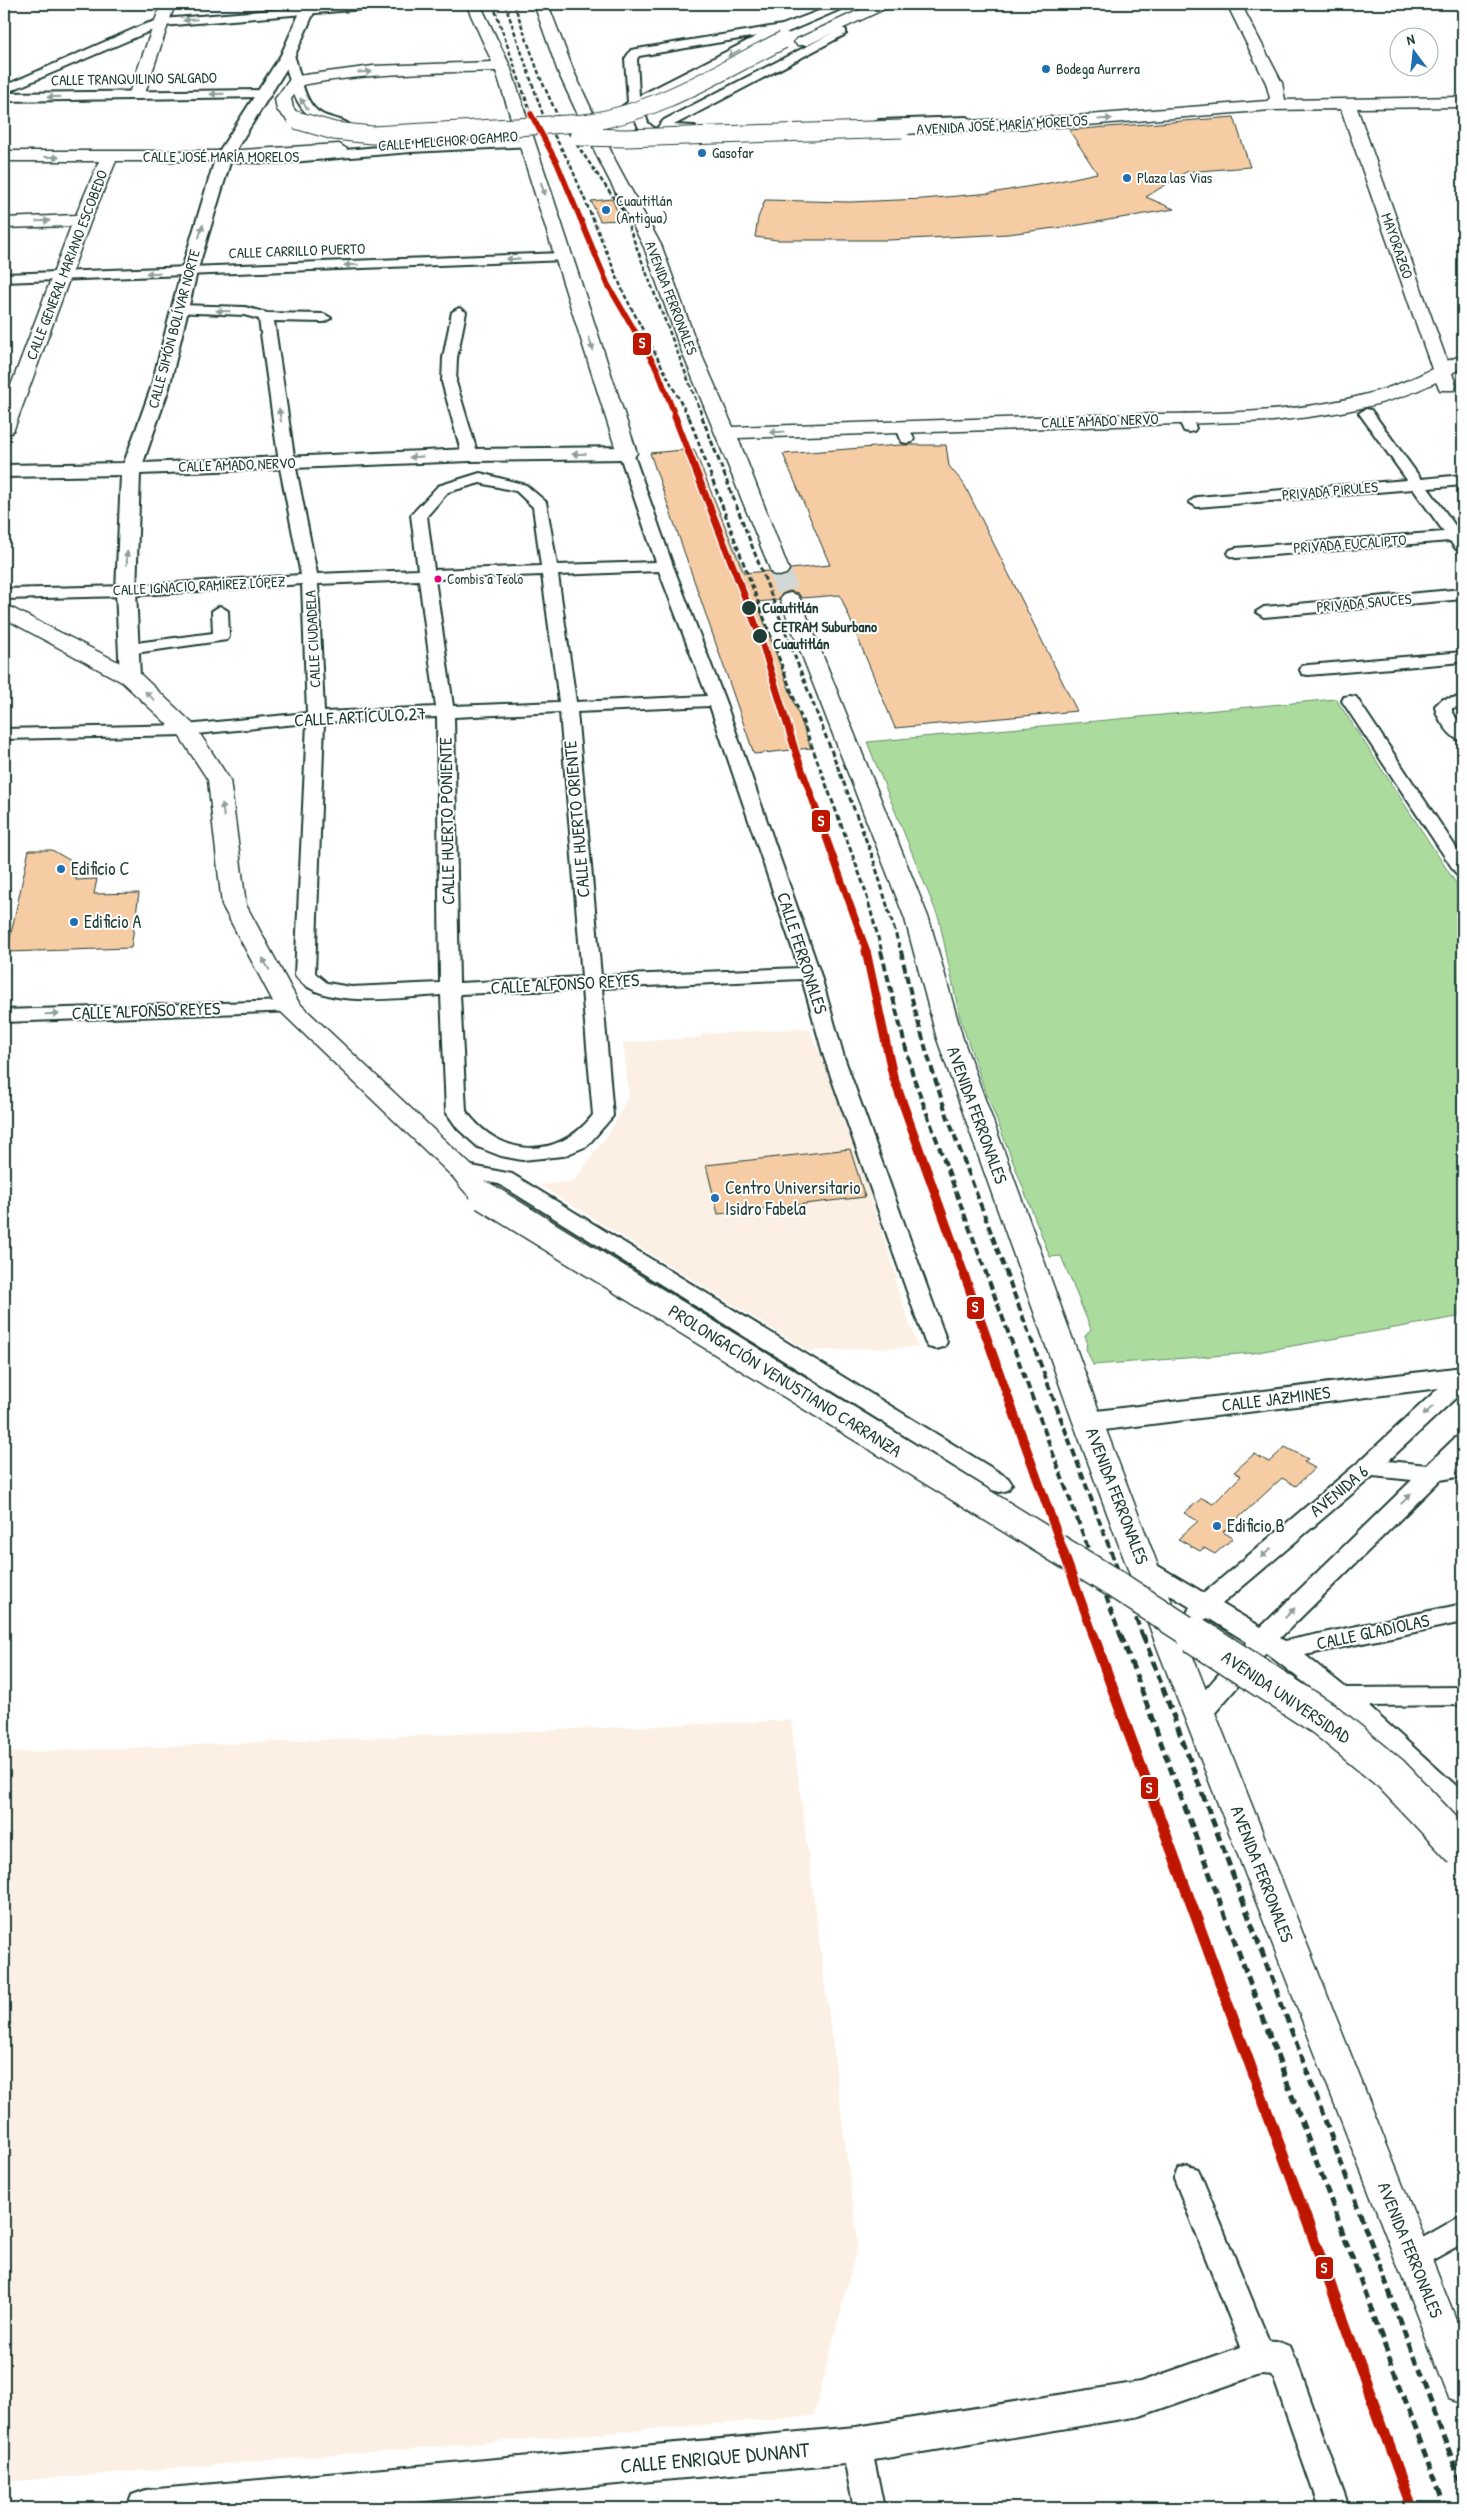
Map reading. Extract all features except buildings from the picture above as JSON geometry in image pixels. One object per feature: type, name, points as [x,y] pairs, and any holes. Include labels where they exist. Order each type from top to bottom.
[{"type":"main road","points":[[136,96],[168,4]]},
{"type":"main road","points":[[473,4],[502,66],[520,121],[534,140],[562,257],[627,453]]},
{"type":"main road","name":"AVENIDA FERRONALES","points":[[541,4],[566,72],[602,150],[653,247],[687,342],[729,440],[779,570]]},
{"type":"main road","name":"CALLE MELCHOR OCAMPO","points":[[224,156],[480,138],[534,140],[614,128],[674,111],[802,42],[884,4]]},
{"type":"main road","points":[[1234,4],[1274,83],[1278,99],[1272,105]]},
{"type":"main road","name":"CALLE MELCHOR OCAMPO","points":[[297,81],[283,100],[285,110],[296,120],[338,133],[384,136],[584,123],[614,119],[646,109],[785,34],[846,5]]},
{"type":"main road","points":[[297,81],[322,76],[370,71],[502,66]]},
{"type":"main road","name":"AVENIDA JOSÉ MARÍA MORELOS","points":[[534,140],[1075,122],[1272,105],[1463,102]]},
{"type":"main road","name":"MAYORAZGO","points":[[1348,105],[1428,337],[1450,378]]},
{"type":"main road","name":"CALLE JOSÉ MARÍA MORELOS","points":[[4,156],[224,156]]},
{"type":"main road","name":"CALLE GENERAL MARIANO ESCOBEDO","points":[[4,429],[82,220],[109,157]]},
{"type":"main road","points":[[4,223],[82,220]]},
{"type":"main road","points":[[1428,337],[1458,347]]},
{"type":"main road","name":"CALLE AMADO NERVO","points":[[1450,378],[1458,347]]},
{"type":"main road","name":"CALLE AMADO NERVO","points":[[1187,423],[1337,408],[1450,378]]},
{"type":"main road","name":"CALLE AMADO NERVO","points":[[729,440],[1187,423],[1278,424],[1366,413],[1450,378]]},
{"type":"main road","name":"AVENIDA FERRONALES","points":[[790,599],[917,919],[950,1040],[1088,1422],[1199,1714],[1463,2385]]},
{"type":"main road","name":"PROLONGACIÓN VENUSTIANO CARRANZA","points":[[4,610],[130,677],[186,730],[219,780],[234,905],[289,1006],[462,1171],[484,1196],[1115,1584]]},
{"type":"main road","name":"AVENIDA UNIVERSIDAD","points":[[1115,1584],[1324,1719],[1391,1774],[1463,1850]]},
{"type":"street","points":[[4,90],[147,27],[162,23],[308,7],[387,4]]},
{"type":"street","name":"CALLE SIMÓN BOLÍVAR NORTE","points":[[130,677],[126,591],[131,469],[160,388],[189,272],[224,156],[288,55],[308,7]]},
{"type":"street","points":[[842,32],[668,122],[663,128],[670,130],[967,121]]},
{"type":"street","points":[[602,150],[648,128],[643,125],[636,104],[631,59],[635,54],[785,34]]},
{"type":"street","name":"CALLE MELCHOR OCAMPO","points":[[587,117],[636,104],[785,34]]},
{"type":"street","name":"CALLE MELCHOR OCAMPO","points":[[288,55],[297,81],[299,97],[304,107],[313,115],[325,121],[344,126],[395,129],[520,121]]},
{"type":"street","name":"CALLE TRANQUILINO SALGADO","points":[[4,97],[265,94]]},
{"type":"street","name":"CALLE JOSÉ MARÍA MORELOS","points":[[224,156],[242,160],[276,160],[374,150],[534,140]]},
{"type":"street","name":"CALLE CARRILLO PUERTO","points":[[4,278],[562,257]]},
{"type":"street","points":[[179,309],[245,311],[266,317],[324,318]]},
{"type":"street","points":[[459,312],[450,358],[449,382],[470,455]]},
{"type":"street","name":"CALLE CIUDADELA","points":[[266,317],[287,463],[310,579],[316,717],[305,975],[321,988]]},
{"type":"street","points":[[1366,413],[1460,540]]},
{"type":"street","points":[[627,453],[664,566]]},
{"type":"street","name":"CALLE AMADO NERVO","points":[[4,471],[131,469],[470,455],[627,453]]},
{"type":"street","name":"CALLE HUERTO ORIENTE","points":[[480,478],[521,488],[541,505],[568,708],[603,1116],[590,1133],[569,1147],[530,1156]]},
{"type":"street","name":"CALLE HUERTO PONIENTE","points":[[480,478],[443,488],[419,516],[445,713],[450,989],[456,1112],[466,1127],[493,1148],[530,1156]]},
{"type":"street","name":"PRIVADA PIRULES","points":[[1197,502],[1463,480]]},
{"type":"street","name":"PRIVADA EUCALIPTO","points":[[1236,553],[1460,540]]},
{"type":"street","name":"CALLE IGNACIO RAMÍREZ LÓPEZ","points":[[4,594],[126,591],[310,579],[664,566]]},
{"type":"street","name":"CALLE FERRONALES","points":[[664,566],[717,701],[810,973],[834,1056],[936,1342]]},
{"type":"street","name":"PRIVADA SAUCES","points":[[1264,612],[1463,594]]},
{"type":"street","points":[[128,649],[221,637],[220,611]]},
{"type":"street","points":[[1308,670],[1463,657]]},
{"type":"street","name":"CALLE ARTÍCULO 27","points":[[4,734],[186,730],[316,717],[717,701]]},
{"type":"street","points":[[1350,701],[1463,871]]},
{"type":"street","points":[[1456,703],[1443,706],[1444,714],[1463,737]]},
{"type":"street","name":"CALLE ALFONSO REYES","points":[[321,988],[351,993],[810,973]]},
{"type":"street","name":"CALLE ALFONSO REYES","points":[[4,1016],[289,1006]]},
{"type":"street","name":"PROLONGACIÓN VENUSTIANO CARRANZA","points":[[462,1171],[505,1179],[1000,1484]]},
{"type":"street","name":"CALLE JAZMINES","points":[[1088,1422],[1463,1377]]},
{"type":"street","name":"AVENIDA 6","points":[[1173,1647],[1206,1604],[1368,1467],[1463,1377]]},
{"type":"street","points":[[1199,1714],[1273,1645],[1430,1474],[1463,1444]]},
{"type":"street","points":[[1368,1467],[1430,1474],[1463,1468]]},
{"type":"street","name":"AVENIDA UNIVERSIDAD","points":[[1145,1569],[1273,1645],[1342,1697],[1430,1775],[1463,1808]]},
{"type":"street","name":"CALLE GLADIOLAS","points":[[1273,1645],[1463,1613]]},
{"type":"street","points":[[1342,1697],[1463,1696]]},
{"type":"street","points":[[1188,2178],[1268,2358],[1286,2372],[1334,2508]]},
{"type":"street","points":[[1413,2258],[1463,2228]]},
{"type":"street","name":"CALLE ENRIQUE DUNANT","points":[[146,2508],[856,2445],[1140,2399],[1268,2358]]},
{"type":"street","points":[[856,2445],[869,2508]]},
{"type":"shaded area","name":"Centro Universitario Isidro Fabela","points":[[809,1028],[822,1057],[875,1210],[897,1277],[894,1279],[918,1347],[808,1351],[539,1185],[574,1181],[613,1127],[629,1095],[623,1043],[702,1037],[701,1034]]},
{"type":"shaded area","points":[[791,1720],[858,2243],[814,2416],[4,2482],[4,1753]]},
{"type":"green space","points":[[1336,699],[1463,894],[1463,1316],[1252,1353],[1093,1365],[1086,1349],[1087,1341],[1085,1336],[1091,1329],[1061,1256],[1050,1257],[982,1082],[960,1018],[939,919],[867,742]]},
{"type":"tunnel","points":[[779,570],[790,599]]},
{"type":"railway","points":[[493,4],[531,114]]},
{"type":"railway","points":[[505,4],[543,115],[570,164],[624,294],[689,418]]},
{"type":"railway","points":[[514,4],[540,77],[559,119],[622,210],[703,418]]},
{"type":"railway","points":[[689,417],[864,886],[882,952]]},
{"type":"railway","points":[[702,417],[873,858],[901,952]]},
{"type":"railway","points":[[881,951],[913,1076],[1121,1637]]},
{"type":"railway","points":[[901,951],[922,1035],[948,1118],[1143,1637]]},
{"type":"railway","points":[[1121,1635],[1445,2508]]},
{"type":"railway","points":[[1143,1635],[1463,2488]]},
{"type":"transit line","name":"S","points":[[531,114],[557,163],[608,285],[657,369],[760,636],[796,753],[864,940],[893,1076],[1036,1478],[1412,2508]]},
{"type":"place","name":"Bodega Aurrera","points":[[1046,69]]},
{"type":"place","name":"Gasofar","points":[[702,153]]},
{"type":"place","name":"Plaza las Vias","points":[[1127,178]]},
{"type":"place","name":"Cuautitlán (Antigua)","points":[[606,210]]},
{"type":"place","name":"Combis a Teolo","points":[[438,579]]},
{"type":"place","name":"Cuautitlán","points":[[749,608]]},
{"type":"place","name":"CETRAM Suburbano Cuautitlán","points":[[760,636]]},
{"type":"place","name":"Edificio C","points":[[61,869]]},
{"type":"place","name":"Edificio A","points":[[74,922]]},
{"type":"place","name":"Centro Universitario Isidro Fabela","points":[[715,1198]]},
{"type":"place","name":"Edificio B","points":[[1217,1526]]}]
